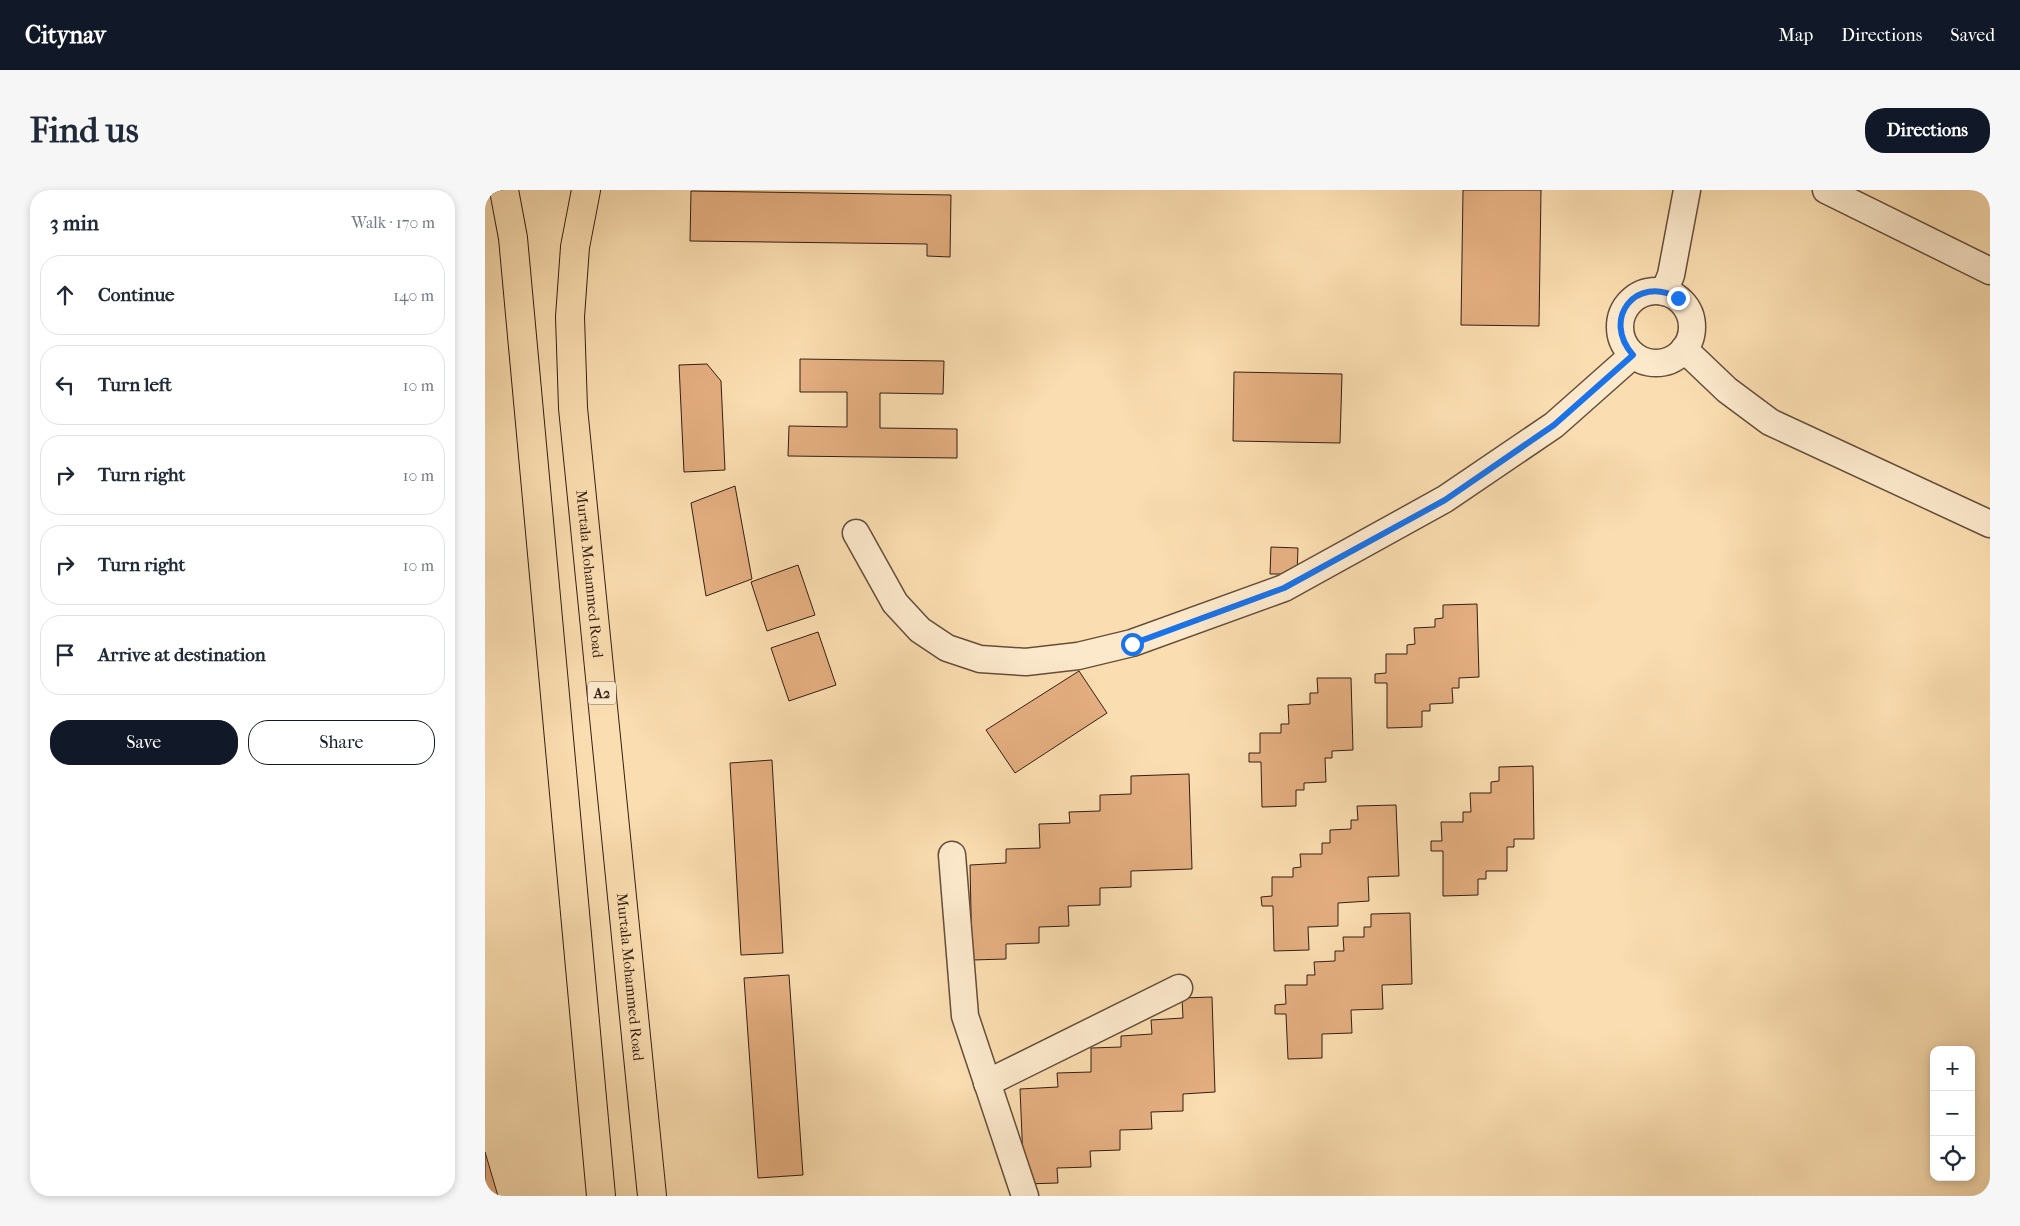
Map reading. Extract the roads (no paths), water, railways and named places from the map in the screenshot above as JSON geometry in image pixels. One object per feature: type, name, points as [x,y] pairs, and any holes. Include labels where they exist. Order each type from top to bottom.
[{"type":"highway","points":[[504,190],[514,248],[601,1196]]},
{"type":"highway","name":"Murtala Mohammed Road","points":[[585,190],[575,247],[570,318],[573,408],[652,1196]]},
{"type":"street","points":[[1664,292],[1671,276],[1687,190]]},
{"type":"street","points":[[1826,190],[1990,271]]},
{"type":"street","points":[[1646,292],[1664,292],[1678,298],[1691,317],[1690,339],[1684,349],[1676,357],[1666,362],[1655,363],[1633,355],[1621,336],[1619,326],[1627,304],[1635,297],[1646,292]]},
{"type":"street","points":[[1684,349],[1727,390],[1770,422],[1990,524]]},
{"type":"street","points":[[856,533],[895,603],[920,630],[947,648],[980,659],[1026,662],[1078,656],[1132,644],[1284,588],[1445,500],[1554,425],[1633,355]]},
{"type":"street","points":[[952,855],[965,1016],[1025,1196]]},
{"type":"street","points":[[987,1083],[1179,988]]}]
